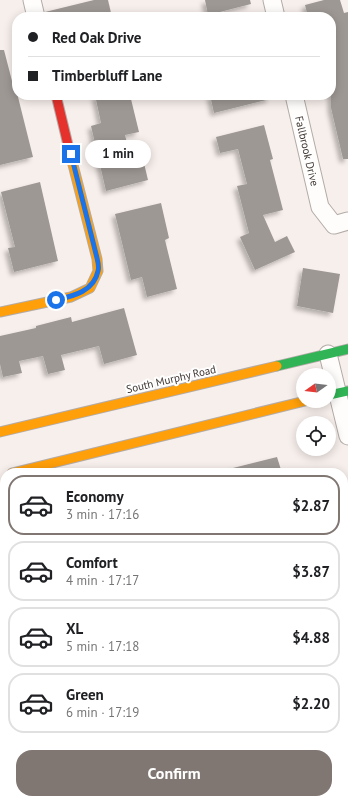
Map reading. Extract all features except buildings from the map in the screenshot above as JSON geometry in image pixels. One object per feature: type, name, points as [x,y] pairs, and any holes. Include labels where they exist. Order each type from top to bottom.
[{"type":"main road","points":[[0,312],[70,297],[90,288],[98,271],[97,258],[57,100]]},
{"type":"main road","name":"South Murphy Road","points":[[0,432],[348,349]]},
{"type":"main road","points":[[32,468],[296,403]]},
{"type":"street","points":[[32,0],[35,12]]},
{"type":"street","points":[[272,0],[275,12]]},
{"type":"street","name":"Fallbrook Drive","points":[[295,100],[320,207],[334,225],[348,221]]},
{"type":"street","points":[[328,354],[348,436]]},
{"type":"traffic: fast","points":[[277,366],[348,349]]},
{"type":"traffic: fast","points":[[336,394],[348,391]]},
{"type":"traffic: slow","points":[[0,312],[71,297],[90,288],[98,271],[97,259],[69,149]]},
{"type":"traffic: slow","points":[[0,432],[277,366]]},
{"type":"traffic: slow","points":[[32,468],[296,403]]},
{"type":"traffic: jam","points":[[57,100],[69,149]]},
{"type":"route","points":[[56,300],[70,297],[90,288],[98,271],[97,258],[71,154]]}]
